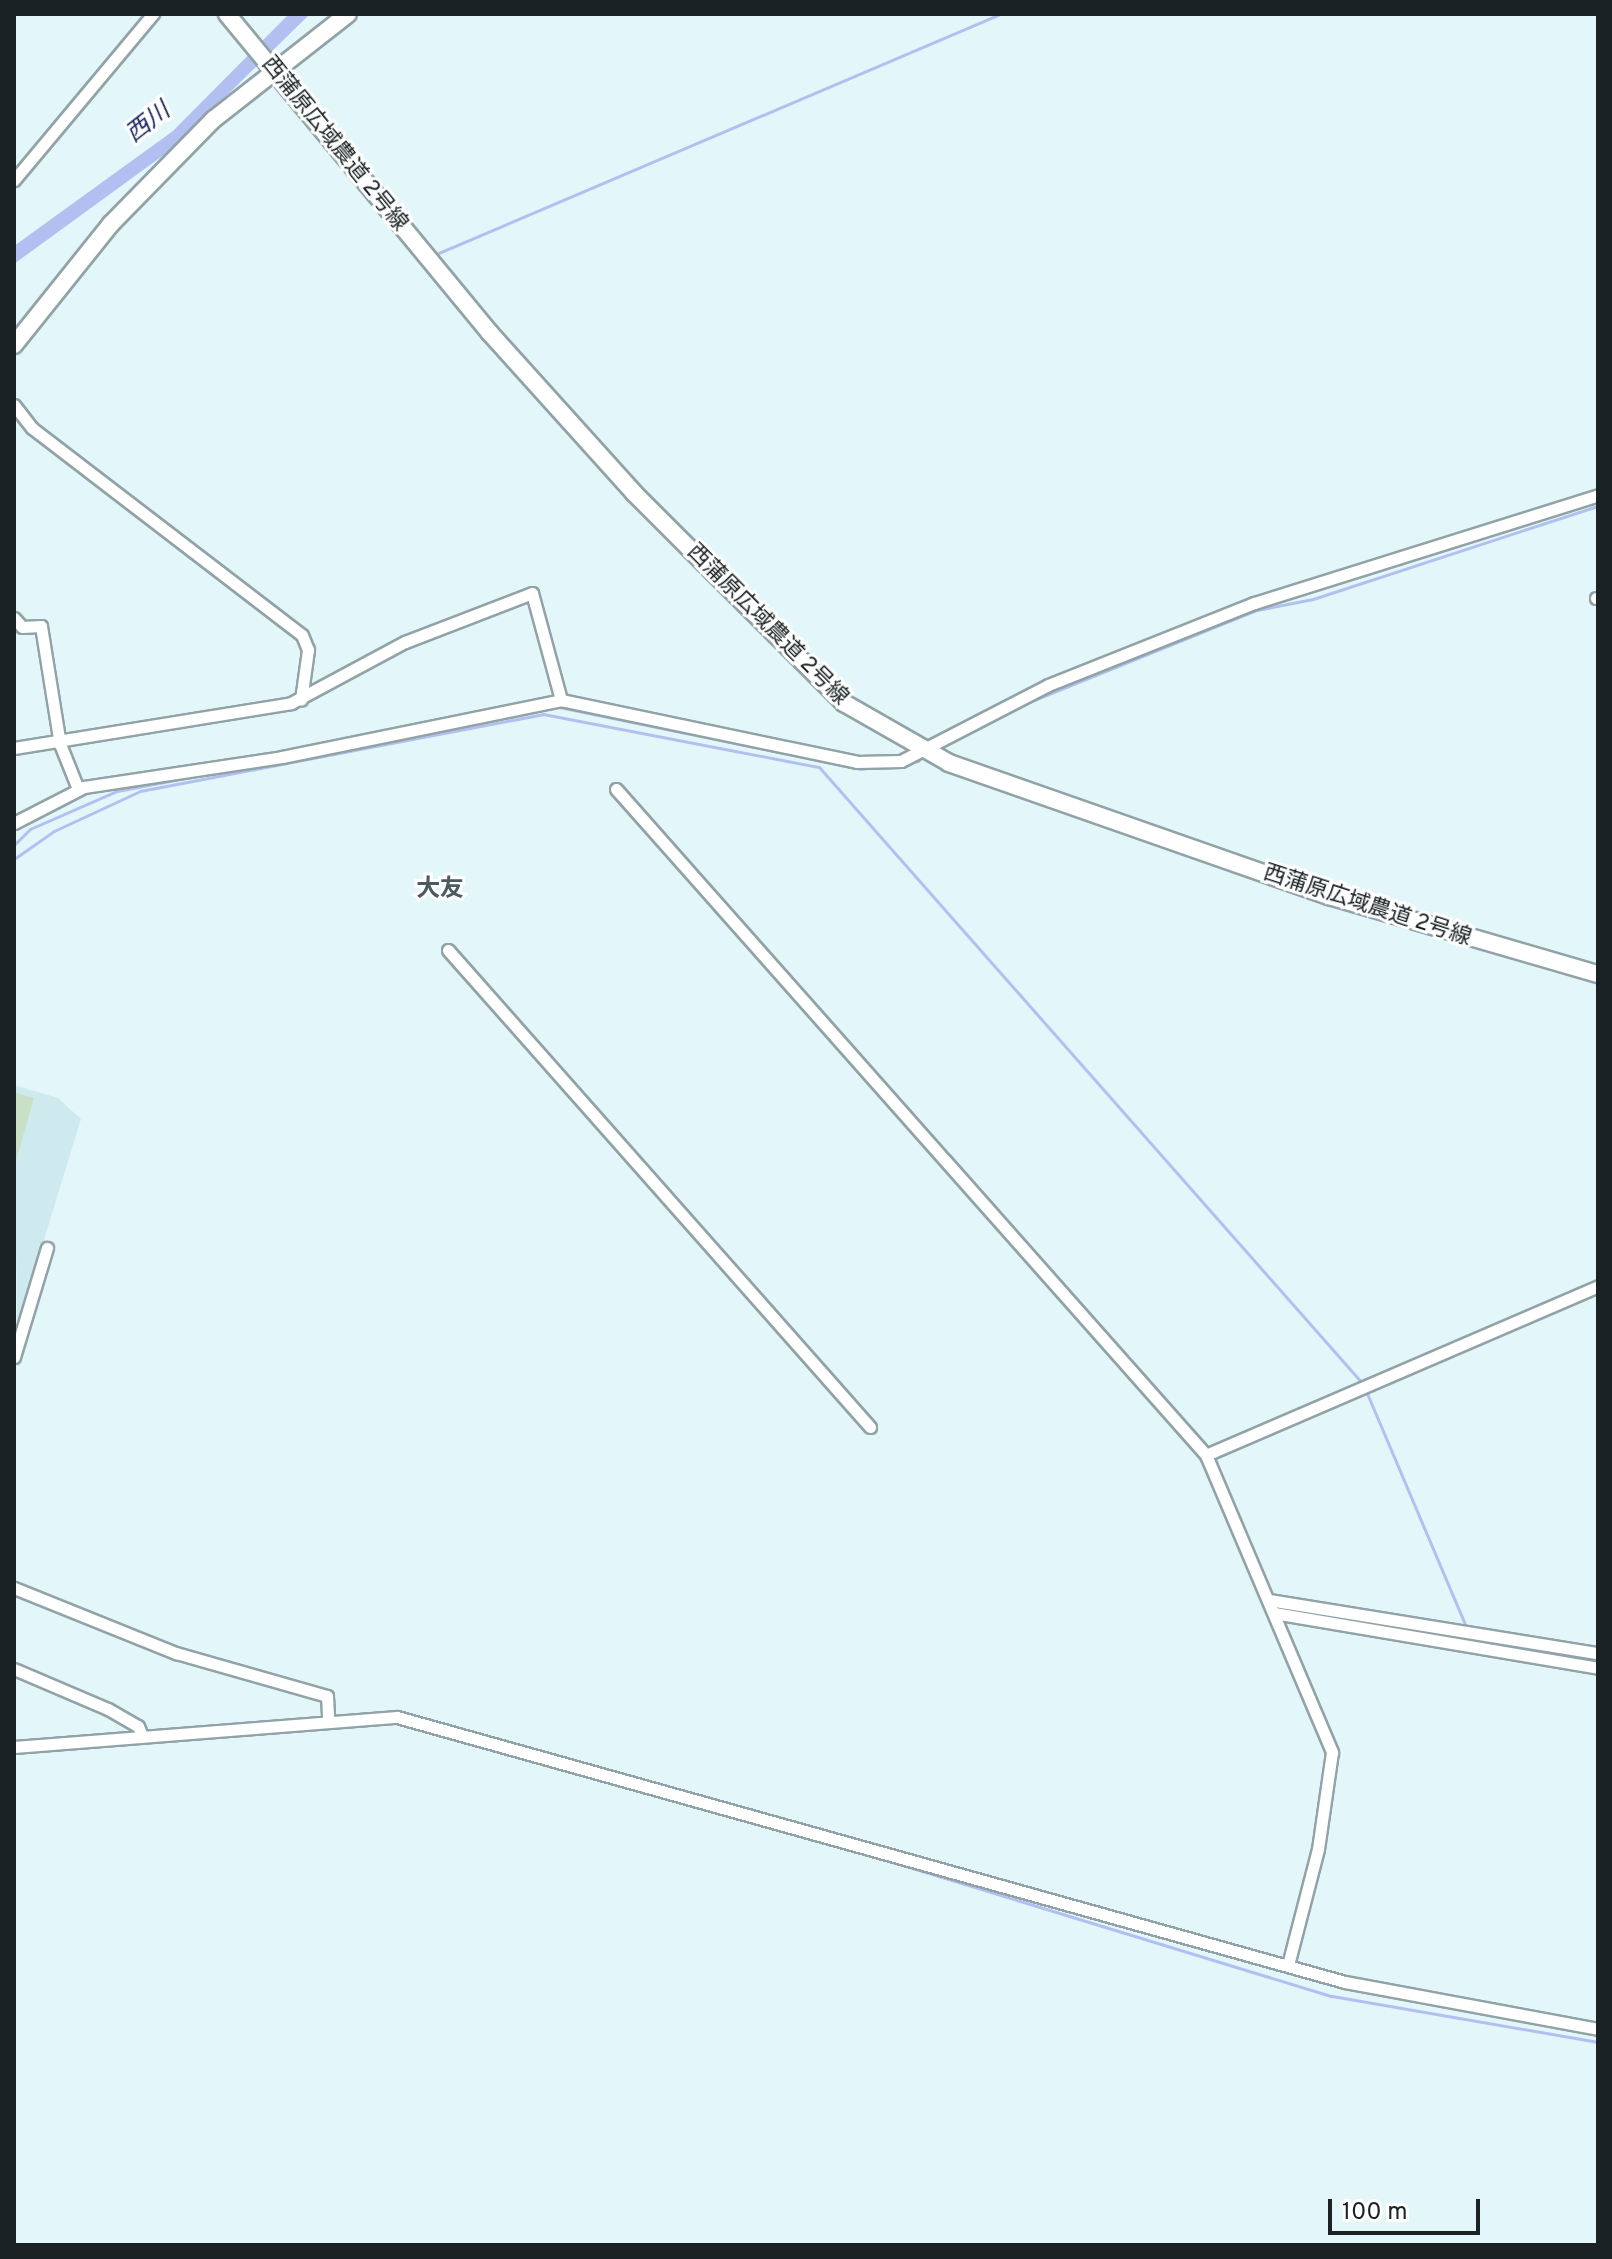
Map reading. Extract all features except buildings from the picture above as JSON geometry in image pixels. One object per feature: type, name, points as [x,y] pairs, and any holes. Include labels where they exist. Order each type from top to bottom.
[{"type":"street","name":"西蒲原広域農道 2号線","points":[[227,14],[490,333],[634,493],[812,675],[922,751],[1329,896],[1598,974]]},
{"type":"street","points":[[14,345],[150,182],[272,68],[348,14]]},
{"type":"street","points":[[14,180],[146,16]]},
{"type":"street","points":[[14,405],[32,428],[302,635],[308,650],[301,700]]},
{"type":"street","points":[[14,823],[78,789],[282,757],[561,700],[857,762],[901,761],[1048,685],[1254,603],[1598,495]]},
{"type":"street","points":[[14,748],[60,744],[301,700],[405,642],[532,593],[561,700]]},
{"type":"street","points":[[14,618],[22,627],[41,626],[60,744],[78,789]]},
{"type":"street","points":[[616,789],[1206,1455],[1332,1752],[1318,1849],[1288,1965]]},
{"type":"street","points":[[448,950],[870,1427]]},
{"type":"street","points":[[14,1357],[47,1248]]},
{"type":"street","points":[[1206,1455],[1598,1286]]},
{"type":"street","points":[[14,1588],[176,1653],[327,1696],[328,1717]]},
{"type":"street","points":[[1269,1600],[1598,1653]]},
{"type":"street","points":[[1274,1613],[1598,1668]]},
{"type":"street","points":[[14,1669],[108,1709],[138,1726],[142,1736]]},
{"type":"street","points":[[14,1747],[328,1717],[397,1717],[1288,1965],[1598,2029]]},
{"type":"shaded area","points":[[14,1085],[58,1098],[81,1119],[17,1328]]},
{"type":"green space","points":[[14,1092],[34,1098],[14,1168]]},
{"type":"water","points":[[289,14],[310,14],[172,149],[14,264],[14,246],[173,131]]},
{"type":"waterway","points":[[434,255],[1000,14]]},
{"type":"waterway","points":[[1024,704],[1257,610],[1313,599],[1598,506]]},
{"type":"waterway","points":[[554,706],[861,769],[918,761]]},
{"type":"waterway","points":[[14,859],[54,831],[140,791],[543,714],[819,767],[1363,1384]]},
{"type":"waterway","points":[[14,845],[30,829],[117,791],[441,730]]},
{"type":"waterway","points":[[935,750],[953,740]]},
{"type":"waterway","points":[[1366,1391],[1466,1627]]},
{"type":"waterway","points":[[395,1712],[841,1836]]},
{"type":"waterway","points":[[14,1753],[30,1751]]},
{"type":"waterway","points":[[863,1853],[1332,1996],[1598,2042]]},
{"type":"district","name":"大友","points":[[440,891]]},
{"type":"water label","name":"西川","points":[[149,124]]}]
